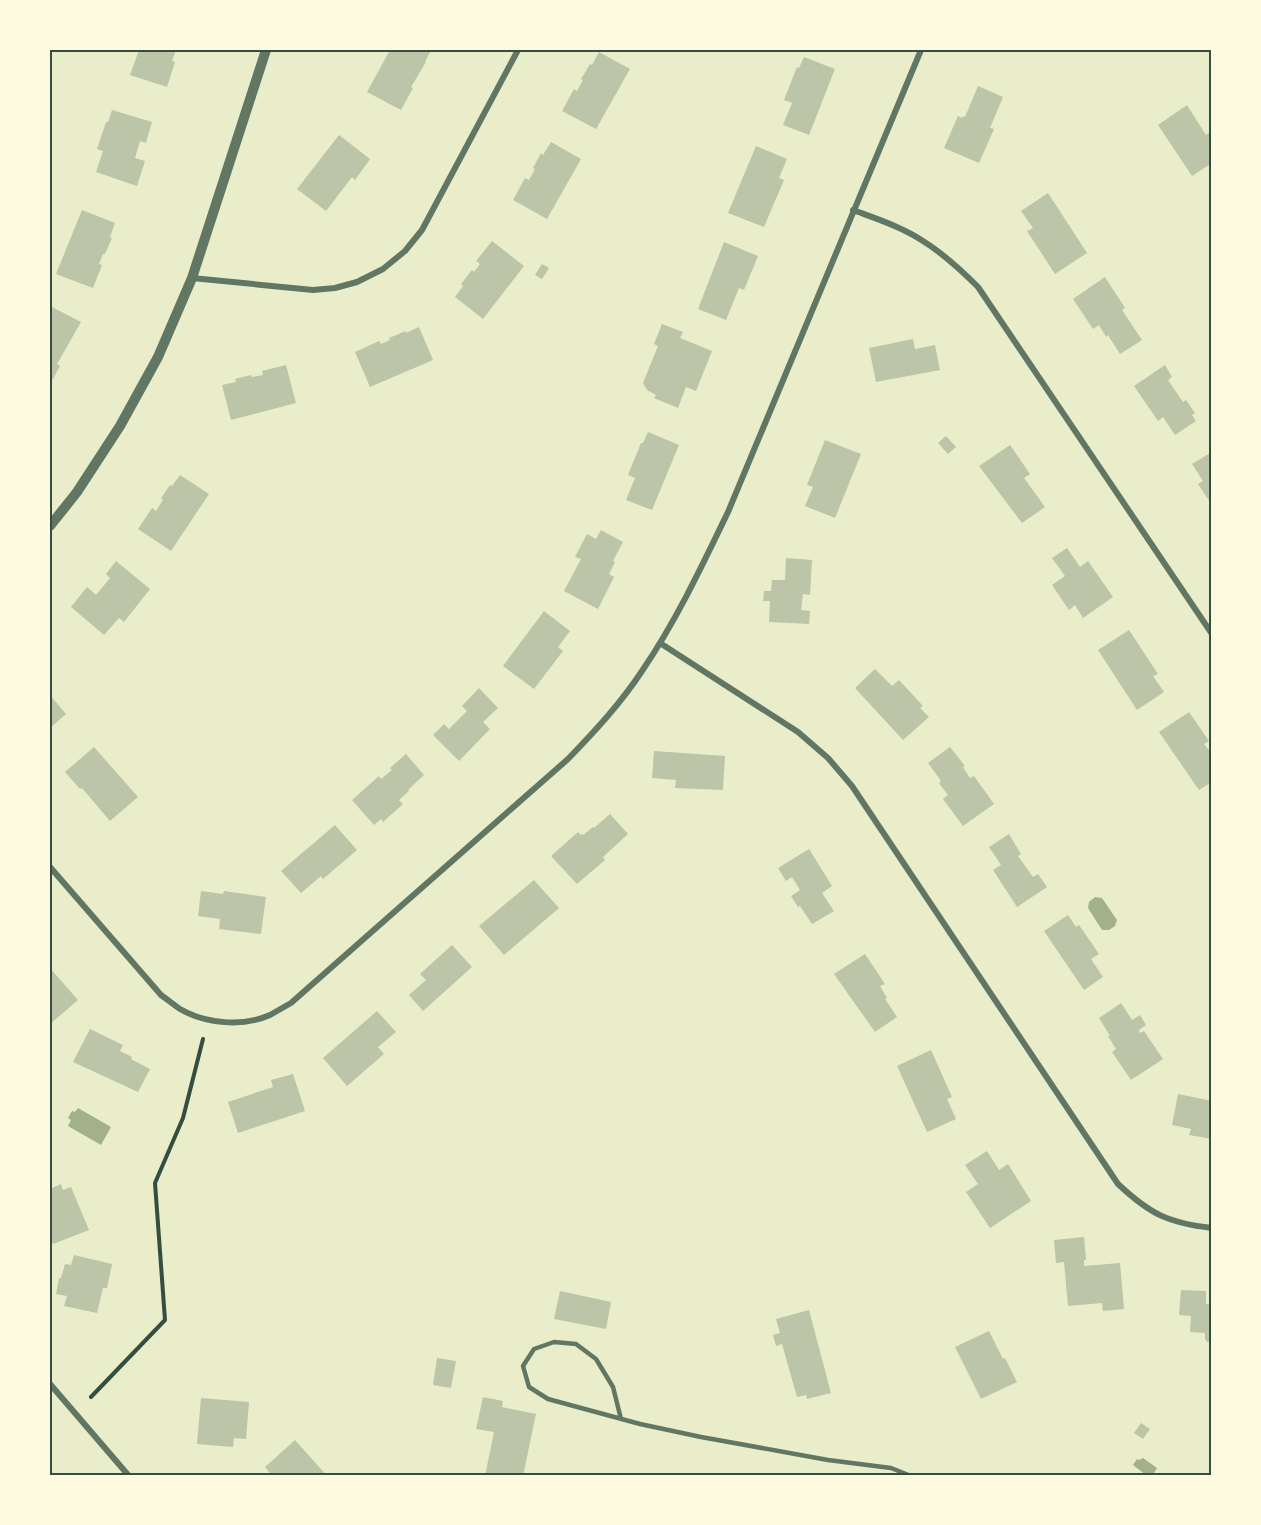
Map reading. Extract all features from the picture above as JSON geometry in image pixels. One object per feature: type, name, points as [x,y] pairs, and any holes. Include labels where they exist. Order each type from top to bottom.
[{"type":"street","points":[[50,526],[77,492],[120,426],[158,357],[192,278],[266,50]]},
{"type":"street","points":[[192,278],[313,290],[335,288],[357,282],[383,269],[405,251],[422,230],[518,50]]},
{"type":"street","points":[[50,867],[161,995],[180,1009],[201,1018],[224,1022],[247,1021],[269,1015],[291,1003],[568,759],[607,718],[641,672],[695,581],[728,512],[921,50]]},
{"type":"street","points":[[853,210],[923,240],[954,263],[978,287],[1212,634]]},
{"type":"street","points":[[660,643],[798,732],[828,758],[852,786],[1118,1184],[1137,1203],[1162,1217],[1187,1226],[1212,1228]]},
{"type":"street","points":[[50,1384],[129,1476]]},
{"type":"lane","points":[[621,1419],[613,1387],[596,1359],[576,1344],[554,1342],[534,1349],[523,1366],[529,1387],[548,1399],[621,1419],[701,1437],[828,1460],[891,1468],[911,1476]]},
{"type":"path","points":[[91,1397],[165,1320],[155,1183],[183,1118],[203,1039]]},
{"type":"shaded area","points":[[1095,897],[1102,898],[1117,920],[1115,926],[1109,930],[1102,930],[1088,908],[1089,902]]},
{"type":"shaded area","points":[[78,1108],[111,1127],[101,1145],[68,1126],[71,1120],[68,1118],[72,1111],[75,1112]]},
{"type":"shaded area","points":[[1143,1458],[1157,1468],[1154,1473],[1157,1475],[1146,1475],[1133,1465],[1137,1459]]},
{"type":"building","points":[[139,50],[176,50],[172,61],[175,62],[167,87],[130,75]]},
{"type":"building","points":[[390,50],[431,50],[401,110],[367,92]]},
{"type":"building","points":[[599,52],[630,69],[596,129],[562,111],[574,89],[577,91],[583,80],[581,79]]},
{"type":"building","points":[[804,57],[835,69],[809,135],[783,125],[792,103],[784,100],[797,67],[799,68]]},
{"type":"building","points":[[978,86],[1003,97],[990,128],[994,129],[979,163],[944,148],[958,116],[965,117]]},
{"type":"building","points":[[1187,105],[1206,135],[1212,131],[1212,163],[1192,176],[1158,125]]},
{"type":"building","points":[[112,110],[152,122],[146,143],[140,141],[135,158],[145,161],[137,186],[96,172],[103,151],[97,149]]},
{"type":"building","points":[[339,135],[370,159],[355,180],[352,177],[326,211],[297,189]]},
{"type":"building","points":[[551,142],[581,159],[547,219],[513,200],[525,178],[529,180],[541,153],[543,155]]},
{"type":"building","points":[[756,146],[787,159],[779,178],[784,180],[764,227],[728,213]]},
{"type":"building","points":[[1048,193],[1087,253],[1055,274],[1027,231],[1033,228],[1021,211]]},
{"type":"building","points":[[82,210],[115,223],[110,237],[112,238],[99,264],[102,265],[93,288],[56,274]]},
{"type":"building","points":[[492,241],[524,266],[483,319],[455,297],[463,286],[461,284],[480,264],[476,261]]},
{"type":"building","points":[[724,242],[758,256],[744,290],[739,288],[726,320],[698,309]]},
{"type":"building","points":[[542,264],[549,268],[542,279],[535,275]]},
{"type":"building","points":[[1105,277],[1125,308],[1122,310],[1142,340],[1120,354],[1099,325],[1093,329],[1073,299]]},
{"type":"building","points":[[52,307],[81,322],[57,364],[60,366],[50,384],[50,312]]},
{"type":"building","points":[[662,324],[683,332],[680,338],[712,351],[696,391],[686,387],[678,408],[654,398],[656,395],[647,390],[643,383],[658,346],[654,344]]},
{"type":"building","points":[[419,327],[433,360],[370,387],[355,352],[379,341],[381,344],[390,340],[389,338]]},
{"type":"building","points":[[913,339],[915,349],[935,345],[940,370],[876,382],[869,348]]},
{"type":"building","points":[[286,365],[296,403],[231,420],[222,385],[251,375],[252,377],[263,375],[262,371]]},
{"type":"building","points":[[1165,365],[1172,377],[1168,380],[1183,402],[1186,400],[1195,413],[1192,415],[1196,421],[1175,435],[1163,417],[1158,421],[1134,386]]},
{"type":"building","points":[[648,432],[679,445],[652,510],[626,500],[635,478],[628,475]]},
{"type":"building","points":[[946,436],[956,447],[948,454],[938,443]]},
{"type":"building","points":[[825,440],[861,454],[835,518],[805,506],[813,487],[807,485]]},
{"type":"building","points":[[1010,445],[1030,474],[1024,478],[1045,507],[1022,523],[979,466]]},
{"type":"building","points":[[1212,452],[1212,505],[1198,484],[1203,481],[1192,464]]},
{"type":"building","points":[[180,475],[209,494],[171,551],[138,529],[152,508],[156,511],[163,500],[161,498]]},
{"type":"building","points":[[601,530],[623,542],[609,574],[614,577],[598,609],[564,591],[581,559],[575,557],[587,534],[596,539]]},
{"type":"building","points":[[1067,548],[1080,567],[1088,561],[1113,597],[1083,618],[1075,605],[1069,610],[1052,585],[1065,576],[1052,558]]},
{"type":"building","points":[[786,558],[812,560],[810,595],[803,594],[801,610],[810,611],[809,624],[769,622],[770,601],[763,601],[764,591],[771,591],[772,580],[785,580]]},
{"type":"building","points":[[116,561],[150,589],[124,622],[119,618],[104,635],[71,607],[87,587],[96,595],[110,578],[106,574]]},
{"type":"building","points":[[544,611],[570,631],[558,647],[563,651],[534,689],[503,666]]},
{"type":"building","points":[[1129,630],[1158,674],[1153,676],[1164,692],[1137,710],[1098,650]]},
{"type":"building","points":[[875,669],[892,686],[899,680],[923,706],[920,708],[929,717],[903,740],[855,688]]},
{"type":"building","points":[[479,688],[498,708],[483,722],[490,729],[459,761],[433,735],[444,724],[449,729],[467,711],[462,706]]},
{"type":"building","points":[[50,695],[66,714],[50,728]]},
{"type":"building","points":[[1189,712],[1209,741],[1204,744],[1212,754],[1212,782],[1199,790],[1159,732]]},
{"type":"building","points":[[94,747],[138,797],[110,821],[65,772]]},
{"type":"building","points":[[950,747],[965,766],[963,767],[970,778],[974,776],[994,804],[963,826],[943,799],[948,795],[928,763]]},
{"type":"building","points":[[654,751],[725,756],[723,790],[675,788],[676,780],[652,778]]},
{"type":"building","points":[[406,754],[424,775],[399,800],[403,804],[383,822],[381,819],[374,825],[352,800],[379,776],[381,779],[392,770],[390,768]]},
{"type":"building","points":[[610,814],[628,834],[603,857],[605,860],[577,884],[551,856],[578,832],[583,835]]},
{"type":"building","points":[[335,825],[357,850],[323,879],[321,876],[301,893],[281,871]]},
{"type":"building","points":[[1009,834],[1021,854],[1018,856],[1033,877],[1038,874],[1047,887],[1017,907],[993,870],[1001,865],[989,847]]},
{"type":"building","points":[[809,849],[832,886],[822,893],[834,911],[812,924],[791,896],[800,890],[792,877],[786,881],[778,868]]},
{"type":"building","points":[[534,880],[559,908],[504,955],[479,926]]},
{"type":"building","points":[[201,891],[223,894],[224,891],[266,897],[261,934],[219,929],[220,919],[198,916]]},
{"type":"building","points":[[1068,915],[1076,927],[1079,925],[1099,954],[1091,959],[1103,977],[1084,990],[1044,931]]},
{"type":"building","points":[[452,945],[472,967],[423,1011],[409,995],[426,980],[420,974]]},
{"type":"building","points":[[865,954],[885,984],[880,986],[887,998],[885,999],[897,1017],[875,1032],[834,974]]},
{"type":"building","points":[[50,968],[78,1000],[50,1024]]},
{"type":"building","points":[[1121,1003],[1132,1020],[1140,1015],[1146,1025],[1139,1030],[1140,1033],[1144,1031],[1163,1059],[1131,1080],[1112,1052],[1116,1049],[1099,1018]]},
{"type":"building","points":[[377,1011],[396,1032],[378,1047],[384,1054],[347,1086],[323,1058]]},
{"type":"building","points":[[90,1029],[123,1045],[120,1051],[150,1069],[138,1092],[73,1062]]},
{"type":"building","points":[[931,1050],[952,1097],[947,1099],[956,1119],[927,1132],[897,1066]]},
{"type":"building","points":[[293,1074],[305,1111],[238,1133],[228,1102],[273,1087],[271,1080]]},
{"type":"building","points":[[1178,1094],[1212,1101],[1212,1139],[1189,1135],[1191,1129],[1172,1125]]},
{"type":"building","points":[[987,1151],[999,1170],[1008,1164],[1031,1201],[990,1228],[966,1192],[978,1184],[965,1165]]},
{"type":"building","points":[[61,1184],[63,1190],[71,1187],[89,1230],[53,1244],[50,1236],[50,1189]]},
{"type":"building","points":[[1084,1237],[1086,1260],[1084,1260],[1084,1266],[1120,1263],[1124,1309],[1103,1311],[1102,1303],[1068,1306],[1064,1262],[1056,1263],[1054,1240]]},
{"type":"building","points":[[74,1255],[112,1264],[107,1288],[103,1288],[97,1313],[64,1306],[67,1296],[56,1294],[65,1264],[71,1265]]},
{"type":"building","points":[[1181,1290],[1206,1291],[1206,1304],[1212,1305],[1212,1342],[1207,1342],[1205,1333],[1190,1332],[1191,1316],[1179,1315]]},
{"type":"building","points":[[560,1291],[611,1302],[606,1329],[554,1319]]},
{"type":"building","points":[[809,1310],[831,1393],[807,1399],[806,1395],[797,1397],[782,1344],[776,1346],[773,1335],[780,1333],[776,1319]]},
{"type":"building","points":[[989,1331],[1017,1382],[981,1399],[955,1347]]},
{"type":"building","points":[[437,1358],[456,1361],[451,1388],[433,1385]]},
{"type":"building","points":[[483,1397],[503,1401],[502,1407],[536,1414],[523,1476],[485,1476],[494,1432],[476,1429]]},
{"type":"building","points":[[201,1398],[249,1402],[246,1439],[234,1438],[233,1447],[197,1444]]},
{"type":"building","points":[[1141,1423],[1150,1429],[1143,1439],[1134,1433]]},
{"type":"building","points":[[295,1440],[327,1476],[272,1476],[265,1467]]}]
